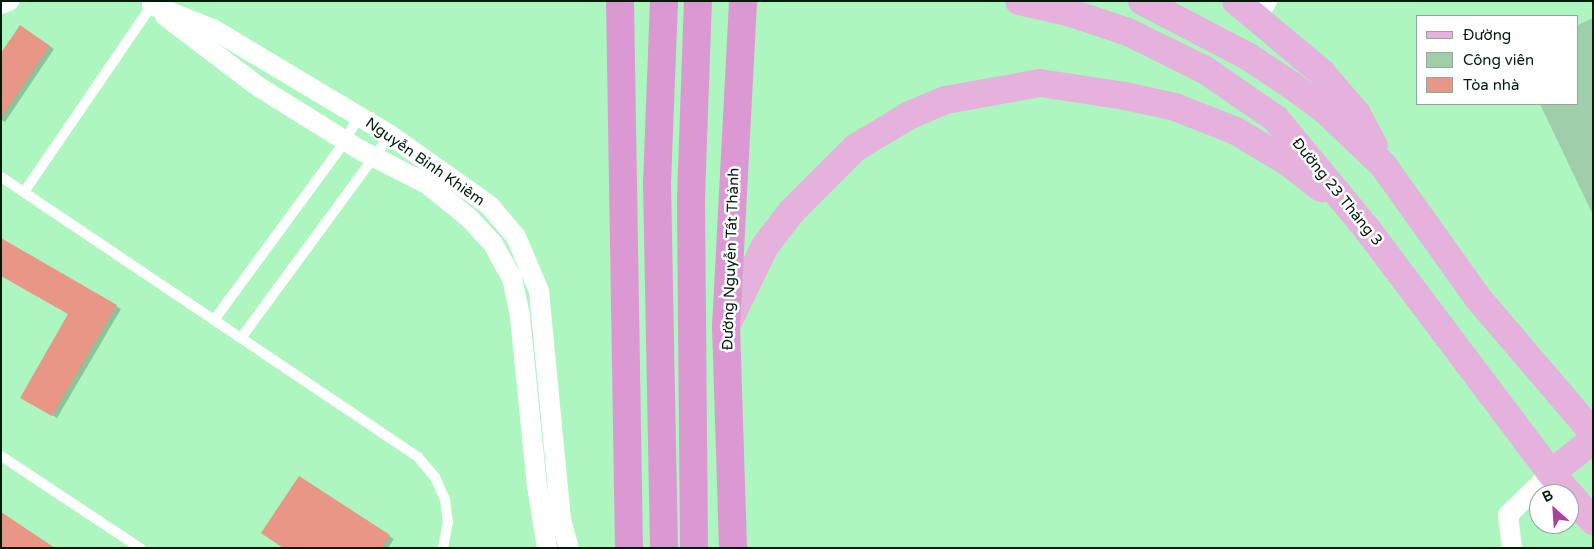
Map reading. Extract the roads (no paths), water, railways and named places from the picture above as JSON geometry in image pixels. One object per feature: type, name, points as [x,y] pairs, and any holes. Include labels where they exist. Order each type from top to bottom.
[{"type":"highway","points":[[620,1],[629,548]]},
{"type":"highway","points":[[664,1],[657,183],[664,548]]},
{"type":"highway","points":[[694,548],[691,199],[698,1]]},
{"type":"highway","name":"Đường Nguyễn Tất Thành","points":[[733,548],[726,327],[743,1]]},
{"type":"highway","points":[[692,451],[726,327]]},
{"type":"main road","name":"Đường 23 Tháng 3","points":[[1019,1],[1071,13],[1128,32],[1205,70],[1258,104],[1293,137],[1368,229],[1551,473],[1593,521]]},
{"type":"main road","points":[[1142,1],[1249,57],[1291,85],[1325,110],[1382,165]]},
{"type":"main road","points":[[1236,1],[1262,9],[1340,92],[1357,114],[1382,165],[1478,298],[1593,433]]},
{"type":"main road","points":[[726,327],[765,246],[792,211],[855,148],[910,115],[946,100],[1040,83],[1125,96],[1175,107],[1236,131],[1288,163],[1368,229]]},
{"type":"main road","points":[[1551,473],[1593,440]]},
{"type":"street","points":[[1,4],[9,1]]},
{"type":"street","name":"Nguyễn Bỉnh Khiêm","points":[[149,3],[213,29],[390,135],[489,206],[516,237],[539,291],[561,519],[569,548]]},
{"type":"street","name":"Nguyễn Bỉnh Khiêm","points":[[149,3],[203,47],[372,156],[427,184],[469,218],[493,244],[512,278],[531,409],[536,486],[547,548]]},
{"type":"street","points":[[1512,548],[1508,514],[1551,473]]},
{"type":"lane","points":[[24,192],[149,3]]},
{"type":"lane","points":[[214,320],[346,140],[358,116]]},
{"type":"lane","points":[[241,338],[372,156],[390,135]]},
{"type":"lane","points":[[1,178],[418,457],[435,477],[445,499],[448,522],[443,548]]},
{"type":"lane","points":[[1,456],[140,548]]}]
